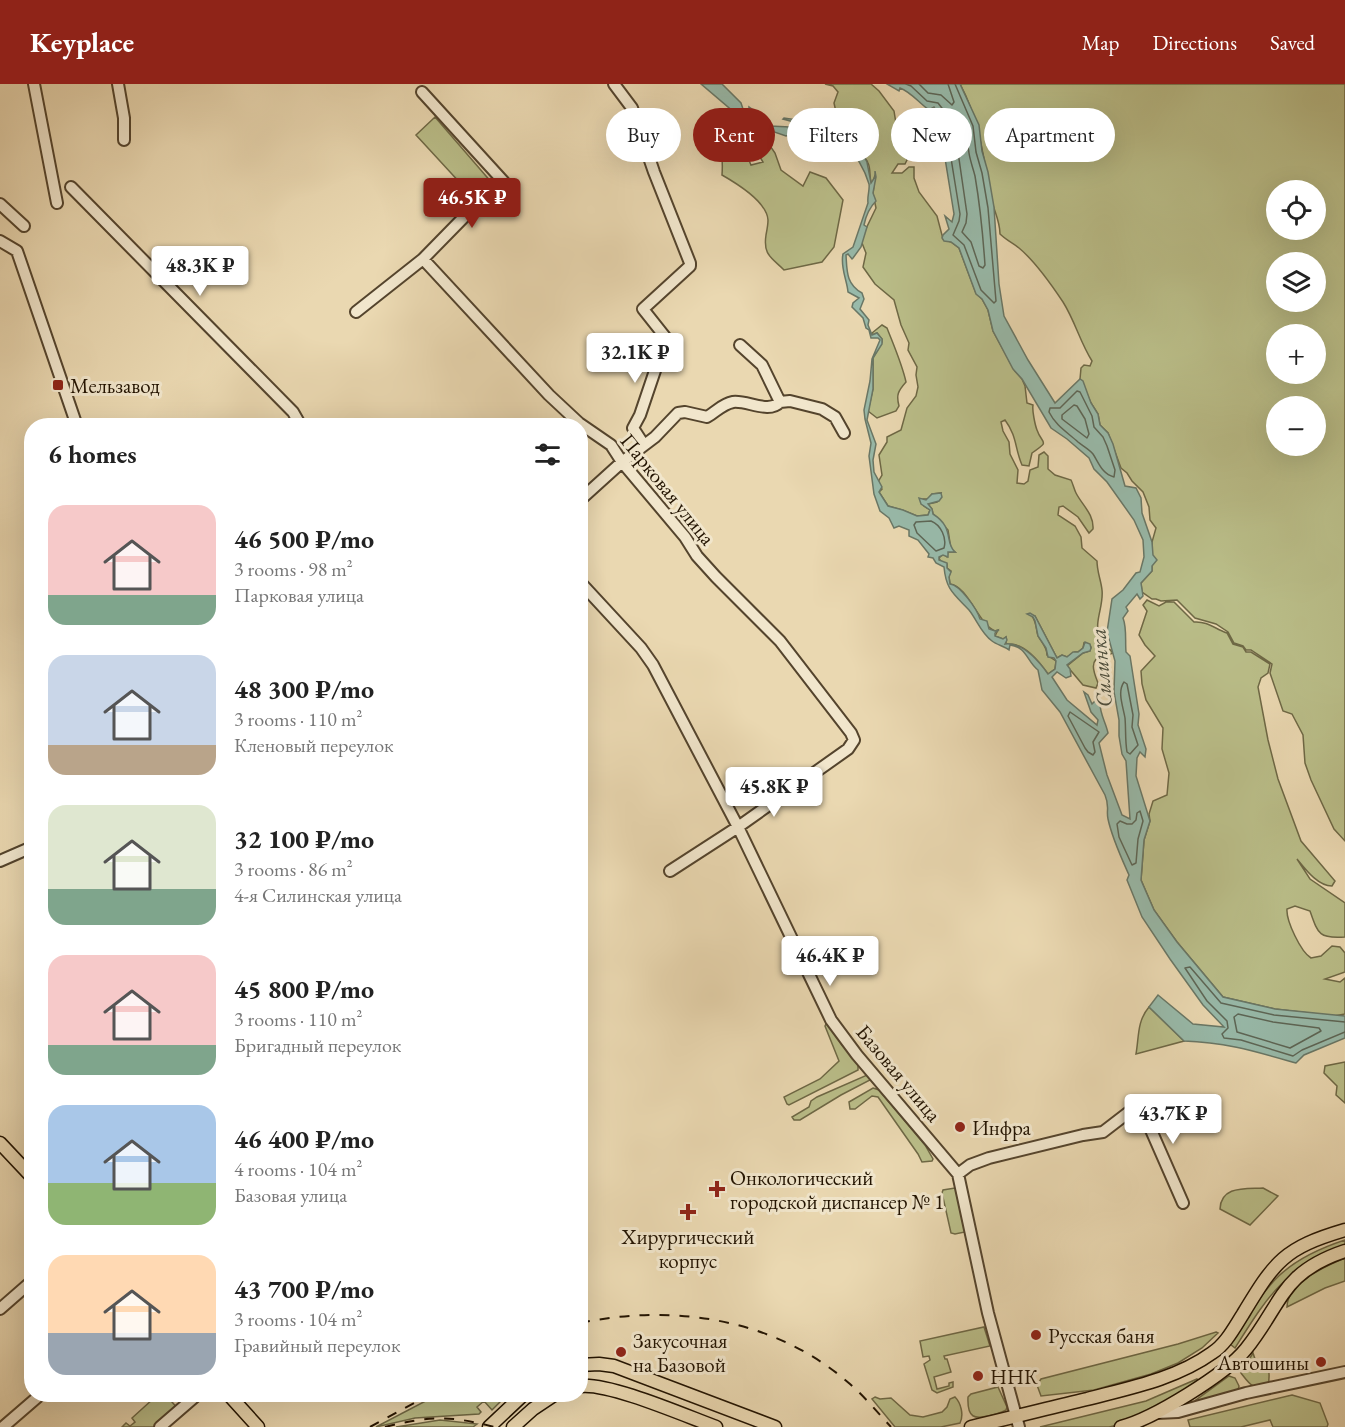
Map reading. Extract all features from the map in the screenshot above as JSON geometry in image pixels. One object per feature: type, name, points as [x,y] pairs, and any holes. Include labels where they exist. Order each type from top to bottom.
[{"type":"main road","points":[[0,1143],[24,1169]]},
{"type":"main road","points":[[971,1427],[1018,1422],[1151,1381],[1197,1362],[1214,1352],[1228,1337],[1270,1272],[1288,1254],[1314,1239],[1345,1230]]},
{"type":"main road","points":[[1121,1427],[1157,1413],[1235,1362],[1278,1299],[1294,1280],[1313,1265],[1345,1251]]},
{"type":"main road","points":[[588,1365],[614,1366],[775,1427]]},
{"type":"main road","points":[[588,1385],[595,1385],[624,1394],[716,1427]]},
{"type":"main road","points":[[235,1402],[258,1427]]},
{"type":"main road","points":[[489,1427],[516,1402]]},
{"type":"main road","points":[[513,1427],[544,1402]]},
{"type":"street","points":[[34,84],[57,203]]},
{"type":"street","points":[[118,84],[124,118],[124,140]]},
{"type":"street","points":[[614,84],[632,108],[654,172],[690,263],[690,266],[643,309],[666,339],[640,415],[633,428],[644,446]]},
{"type":"street","points":[[356,312],[423,259],[466,215],[504,182],[422,92]]},
{"type":"street","points":[[71,187],[296,418]]},
{"type":"street","points":[[0,204],[24,226]]},
{"type":"street","points":[[0,241],[17,251],[74,418]]},
{"type":"street","name":"Парковая улица","points":[[423,259],[549,395],[574,418]]},
{"type":"street","points":[[740,345],[762,365],[780,402]]},
{"type":"street","points":[[588,493],[622,462],[644,446],[678,413],[685,412],[707,417],[722,406],[733,402],[769,407],[790,401],[822,409],[835,417],[844,433]]},
{"type":"street","name":"Парковая улица","points":[[588,429],[610,445],[668,515],[697,556],[780,641],[854,740],[848,749],[738,827]]},
{"type":"street","name":"Базовая улица","points":[[588,591],[641,648],[653,665],[738,827],[831,1020],[857,1055],[958,1174],[988,1313],[1018,1422]]},
{"type":"street","points":[[670,871],[738,827]]},
{"type":"street","points":[[0,861],[24,850]]},
{"type":"street","points":[[958,1174],[970,1165],[988,1158],[1103,1132],[1129,1112],[1137,1110],[1151,1130],[1183,1203]]},
{"type":"street","points":[[0,1309],[24,1288]]},
{"type":"street","points":[[1157,1413],[1178,1412],[1246,1393],[1345,1372]]},
{"type":"street","points":[[3,1427],[32,1402]]},
{"type":"street","points":[[160,1427],[189,1402]]},
{"type":"green space","points":[[825,84],[871,84],[892,108],[891,162],[906,162],[898,164],[892,173],[902,173],[909,167],[914,167],[914,178],[919,192],[937,216],[943,239],[959,248],[976,293],[988,310],[993,331],[1015,371],[1022,379],[1027,403],[1033,405],[1036,428],[1044,442],[1032,453],[1029,466],[1022,465],[1012,432],[1005,420],[1001,422],[1009,442],[1010,454],[1018,470],[1017,483],[1024,484],[1028,481],[1030,470],[1038,467],[1039,455],[1044,452],[1048,456],[1048,469],[1055,475],[1071,480],[1076,493],[1090,514],[1093,529],[1089,533],[1078,517],[1063,506],[1059,507],[1058,515],[1075,526],[1081,537],[1082,548],[1097,561],[1102,596],[1098,632],[1101,640],[1113,653],[1095,660],[1094,671],[1098,683],[1096,688],[1083,685],[1067,666],[1083,653],[1090,651],[1091,647],[1084,643],[1083,648],[1078,652],[1057,658],[1035,616],[1032,616],[1047,655],[1056,661],[1055,669],[1048,674],[1024,649],[1012,644],[1006,645],[1006,637],[1003,639],[995,636],[998,630],[995,631],[989,627],[962,591],[950,584],[951,571],[947,568],[947,564],[941,562],[939,558],[943,554],[947,557],[948,552],[955,552],[951,549],[948,530],[933,514],[928,504],[937,502],[941,493],[932,494],[928,499],[923,499],[924,506],[930,510],[928,515],[917,516],[888,506],[879,492],[882,489],[878,482],[882,475],[879,455],[887,442],[887,437],[901,430],[907,408],[916,396],[917,367],[908,350],[909,343],[894,300],[875,284],[863,267],[866,253],[862,237],[876,208],[873,194],[875,175],[871,182],[868,162],[879,162],[879,108],[835,108],[834,103],[838,92],[833,86]]},
{"type":"green space","points":[[960,84],[1345,84],[1345,841],[1334,829],[1311,780],[1305,763],[1303,735],[1292,714],[1283,711],[1270,673],[1272,664],[1251,650],[1246,650],[1243,646],[1234,643],[1228,632],[1216,624],[1195,618],[1177,600],[1152,599],[1142,592],[1141,583],[1152,571],[1152,542],[1156,528],[1150,520],[1149,507],[1143,492],[1121,468],[1108,433],[1100,425],[1098,414],[1080,379],[1081,368],[1084,365],[1090,366],[1092,361],[1067,309],[1048,281],[1019,248],[1000,234],[984,162],[1115,162],[1115,108],[984,108],[984,161],[971,108]]},
{"type":"green space","points":[[435,117],[492,183],[474,198],[416,135]]},
{"type":"green space","points":[[775,153],[781,170],[803,186],[810,172],[826,178],[843,200],[834,247],[822,262],[784,270],[767,251],[765,242],[768,220],[762,206],[750,194],[722,175],[722,162],[750,162],[751,165],[775,162]]},
{"type":"green space","points":[[882,325],[887,328],[906,382],[898,393],[899,406],[896,411],[877,418],[868,411],[873,389],[873,358],[882,339],[877,333],[872,335],[872,333]]},
{"type":"green space","points":[[1147,600],[1159,606],[1166,602],[1174,602],[1194,622],[1207,624],[1227,633],[1233,644],[1243,647],[1246,652],[1251,652],[1270,664],[1268,673],[1261,678],[1258,687],[1278,779],[1301,841],[1335,881],[1332,886],[1317,880],[1297,859],[1310,879],[1345,903],[1345,937],[1325,936],[1315,925],[1310,911],[1295,906],[1287,909],[1287,914],[1299,943],[1311,958],[1321,956],[1332,946],[1340,947],[1345,953],[1345,972],[1325,979],[1340,982],[1345,978],[1345,1014],[1334,1016],[1275,1009],[1223,997],[1177,942],[1154,910],[1141,880],[1144,840],[1153,801],[1167,795],[1169,773],[1162,749],[1163,728],[1146,700],[1142,684],[1141,671],[1155,656],[1139,635],[1147,611],[1143,605]]},
{"type":"green space","points":[[1149,1007],[1184,1041],[1136,1054],[1140,1024]]},
{"type":"green space","points":[[827,1022],[842,1045],[858,1062],[858,1070],[789,1105],[784,1097],[820,1079],[839,1061],[825,1026]]},
{"type":"green space","points":[[1345,1062],[1345,1103],[1336,1095],[1337,1086],[1324,1073],[1325,1066]]},
{"type":"green space","points":[[867,1075],[871,1078],[870,1080],[800,1120],[794,1120],[792,1117],[809,1107],[811,1101],[817,1097]]},
{"type":"green space","points":[[873,1088],[879,1090],[925,1145],[932,1161],[922,1162],[878,1097],[872,1096],[855,1109],[850,1109],[849,1102]]},
{"type":"green space","points":[[955,1188],[959,1191],[965,1232],[955,1234],[951,1233],[942,1193],[943,1190]]},
{"type":"green space","points":[[1263,1188],[1278,1196],[1250,1225],[1220,1209],[1224,1196],[1235,1190]]},
{"type":"green space","points":[[1345,1240],[1345,1247],[1324,1255],[1292,1274],[1268,1299],[1235,1348],[1230,1344],[1276,1279],[1304,1258],[1322,1248]]},
{"type":"green space","points":[[1345,1258],[1345,1281],[1287,1307],[1293,1290],[1300,1283]]},
{"type":"green space","points":[[984,1327],[990,1346],[944,1356],[951,1372],[934,1377],[937,1389],[949,1386],[949,1383],[953,1382],[953,1387],[937,1393],[932,1390],[924,1364],[930,1360],[929,1356],[923,1357],[920,1341]]},
{"type":"green space","points":[[1218,1333],[1202,1348],[1178,1363],[1151,1374],[1094,1390],[1041,1396],[1037,1385],[1041,1379]]},
{"type":"green space","points":[[1253,1353],[1256,1362],[1265,1360],[1267,1363],[1268,1386],[1252,1385],[1241,1373]]},
{"type":"green space","points":[[1229,1376],[1235,1378],[1239,1386],[1238,1391],[1196,1404],[1196,1400]]},
{"type":"green space","points":[[1197,1379],[1199,1381],[1156,1409],[1121,1424],[1109,1427],[1040,1427],[1146,1401]]},
{"type":"green space","points":[[998,1387],[1007,1407],[1006,1410],[986,1417],[973,1416],[970,1413],[968,1397],[971,1394]]},
{"type":"green space","points":[[1292,1395],[1320,1403],[1327,1427],[1273,1427],[1270,1420],[1241,1427],[1190,1427],[1188,1420]]},
{"type":"green space","points":[[875,1397],[891,1398],[910,1415],[923,1417],[942,1412],[950,1399],[955,1397],[959,1402],[962,1416],[960,1423],[941,1427],[895,1427],[872,1399]]},
{"type":"green space","points":[[150,1402],[172,1402],[178,1409],[157,1427],[122,1427],[126,1423],[130,1426],[135,1422],[132,1418]]},
{"type":"green space","points":[[424,1402],[483,1402],[477,1407],[481,1412],[479,1414],[415,1418],[376,1427]]},
{"type":"green space","points":[[485,1402],[500,1402],[492,1410]]},
{"type":"green space","points":[[440,1420],[477,1424],[473,1427],[396,1427]]},
{"type":"water","points":[[701,84],[722,84],[741,103],[743,108],[729,108]]},
{"type":"water","points":[[887,84],[960,84],[971,108],[927,108],[908,92],[900,88],[899,91]]},
{"type":"water","points":[[972,110],[979,125],[994,207],[999,284],[1004,316],[1055,403],[1080,379],[1083,381],[1091,403],[1098,414],[1100,425],[1108,433],[1113,444],[1125,486],[1136,488],[1141,498],[1142,513],[1152,542],[1153,555],[1157,560],[1152,566],[1152,571],[1141,583],[1143,596],[1140,599],[1137,594],[1126,607],[1128,611],[1123,618],[1126,652],[1130,656],[1139,714],[1138,725],[1146,749],[1145,757],[1140,752],[1137,758],[1136,776],[1150,821],[1144,840],[1141,880],[1154,910],[1177,942],[1223,997],[1275,1009],[1345,1016],[1345,1038],[1304,1055],[1296,1063],[1254,1051],[1184,1041],[1149,1007],[1158,995],[1193,1024],[1224,1027],[1203,1005],[1142,917],[1127,880],[1129,875],[1112,833],[1105,795],[1060,712],[1042,690],[1038,670],[1016,646],[1010,645],[1009,650],[988,638],[969,610],[952,591],[944,567],[936,563],[933,558],[928,557],[929,554],[918,540],[909,536],[909,530],[899,526],[894,528],[889,518],[880,511],[874,494],[869,456],[871,443],[864,410],[872,359],[880,340],[871,338],[863,318],[852,307],[859,298],[848,292],[842,264],[843,254],[853,247],[868,203],[869,184],[859,162],[867,162],[871,183],[875,177],[875,171],[876,177],[873,193],[876,201],[866,218],[864,225],[867,227],[861,247],[852,259],[848,254],[846,255],[850,281],[862,293],[864,299],[860,309],[869,320],[868,325],[872,335],[877,333],[882,339],[882,344],[873,358],[873,389],[867,420],[876,444],[873,460],[874,472],[882,487],[879,492],[888,506],[917,516],[928,515],[930,510],[921,504],[919,498],[926,500],[932,494],[941,493],[942,497],[939,501],[928,504],[933,514],[944,524],[955,552],[948,552],[948,557],[943,555],[939,557],[939,560],[947,563],[947,568],[951,572],[950,584],[963,593],[980,619],[987,621],[989,629],[999,630],[995,636],[1003,639],[1006,637],[1005,644],[1012,644],[1024,649],[1048,674],[1055,669],[1056,661],[1048,657],[1046,648],[1038,636],[1035,621],[1027,614],[1030,613],[1035,616],[1057,658],[1078,652],[1083,648],[1085,642],[1090,644],[1090,651],[1083,653],[1067,665],[1071,676],[1066,678],[1057,672],[1052,677],[1067,700],[1097,725],[1098,720],[1091,712],[1084,692],[1092,704],[1096,700],[1100,704],[1108,733],[1099,743],[1107,775],[1122,815],[1130,819],[1126,761],[1122,754],[1114,692],[1115,661],[1107,632],[1112,599],[1123,590],[1136,573],[1140,572],[1144,557],[1143,540],[1134,520],[1107,482],[1094,469],[1089,458],[1051,428],[1022,379],[1013,369],[993,331],[988,310],[976,294],[959,248],[942,238],[949,229],[945,216],[952,222],[954,214],[946,162],[972,162]]},
{"type":"water","points":[[775,126],[787,127],[786,136],[775,132]]},
{"type":"railway","points":[[588,1322],[616,1317],[688,1316],[757,1331],[790,1344],[821,1362],[856,1389],[891,1427]]},
{"type":"railway","points":[[370,1427],[416,1402]]},
{"type":"railway","points":[[385,1427],[439,1418],[464,1420],[494,1427]]},
{"type":"place","name":"Мельзавод","points":[[58,385]]},
{"type":"place","name":"Инфра","points":[[960,1127]]},
{"type":"place","name":"Онкологический городской диспансер № 1","points":[[717,1189]]},
{"type":"place","name":"Хирургический корпус","points":[[688,1212]]},
{"type":"place","name":"Русская баня","points":[[1036,1335]]},
{"type":"place","name":"Закусочная на Базовой","points":[[621,1352]]},
{"type":"place","name":"Автошины","points":[[1321,1362]]},
{"type":"place","name":"ННК","points":[[978,1376]]},
{"type":"water label","name":"Силинка","points":[[1101,668]]}]
